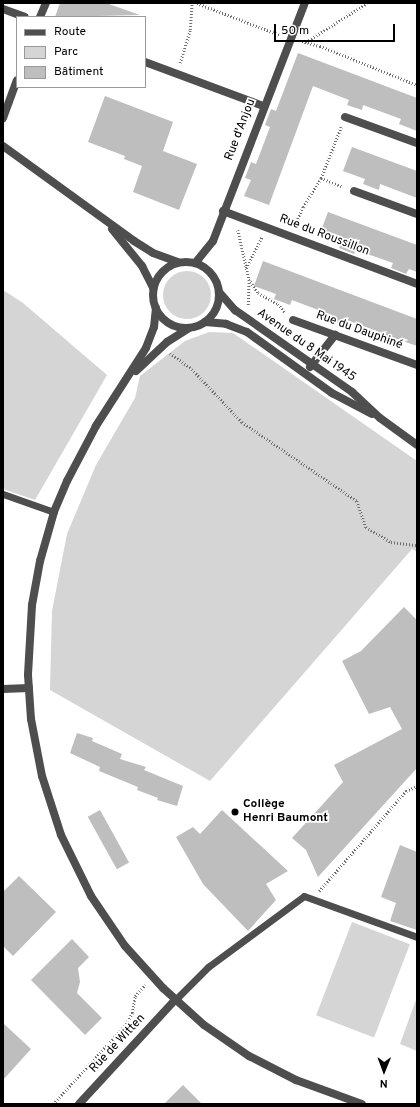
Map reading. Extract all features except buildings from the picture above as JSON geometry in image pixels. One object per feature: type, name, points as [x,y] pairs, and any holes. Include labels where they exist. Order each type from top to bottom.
[{"type":"street","points":[[40,16],[46,3]]},
{"type":"street","name":"Rue d'Anjou","points":[[196,262],[210,246],[304,3]]},
{"type":"street","points":[[3,9],[22,16]]},
{"type":"street","points":[[146,62],[263,106]]},
{"type":"street","points":[[3,118],[16,83]]},
{"type":"street","points":[[345,117],[417,143]]},
{"type":"street","points":[[3,146],[145,248],[178,262],[196,262],[211,272],[220,293],[217,307],[205,322],[189,328],[162,347],[126,382]]},
{"type":"street","points":[[354,191],[417,214]]},
{"type":"street","name":"Rue du Roussillon","points":[[224,211],[417,284]]},
{"type":"street","points":[[94,212],[138,260],[153,288],[156,308],[154,326],[146,348],[80,454],[54,512],[40,561],[32,605],[29,688],[38,761],[61,835],[99,908],[125,946],[152,977],[175,1000],[208,1028],[249,1056],[296,1080],[362,1104]]},
{"type":"street","points":[[153,288],[162,272],[178,262]]},
{"type":"street","name":"Avenue du 8 Mai 1945","points":[[220,293],[247,319],[352,392],[380,418],[417,445]]},
{"type":"street","points":[[156,308],[169,323],[189,328]]},
{"type":"street","name":"Rue du Dauphiné","points":[[293,320],[417,365]]},
{"type":"street","name":"Avenue du 8 Mai 1945","points":[[205,322],[226,324],[247,332],[332,393],[380,418]]},
{"type":"street","points":[[304,373],[313,364],[335,335]]},
{"type":"street","points":[[3,689],[29,688]]},
{"type":"street","name":"Rue de Witten","points":[[79,1104],[175,1000]]},
{"type":"lane","points":[[3,494],[54,512]]},
{"type":"lane","points":[[175,1000],[208,967],[304,896],[417,937]]},
{"type":"path","points":[[176,74],[190,30],[192,3]]},
{"type":"path","points":[[197,3],[290,39],[305,42],[417,85]]},
{"type":"path","points":[[305,42],[366,3]]},
{"type":"path","points":[[291,236],[303,207],[321,178],[345,117]]},
{"type":"path","points":[[321,178],[354,191]]},
{"type":"path","points":[[235,215],[249,279],[258,293],[278,304],[293,320]]},
{"type":"path","points":[[246,269],[267,228]]},
{"type":"path","points":[[247,319],[249,279]]},
{"type":"path","points":[[162,347],[192,369],[242,422],[357,501],[366,527],[391,542],[417,545]]},
{"type":"path","points":[[312,899],[406,791],[417,786]]},
{"type":"path","points":[[53,1104],[126,1024],[132,1013],[135,996],[152,977]]},
{"type":"green space","points":[[182,271],[192,271],[201,275],[207,281],[210,286],[210,304],[201,315],[192,319],[182,319],[173,315],[167,309],[163,300],[163,290],[167,281],[173,275]]},
{"type":"green space","points":[[3,290],[23,303],[107,375],[35,500],[3,489]]},
{"type":"green space","points":[[209,332],[233,333],[417,461],[417,552],[412,549],[210,781],[50,690],[52,611],[67,534],[96,465],[135,398],[140,376],[185,341]]},
{"type":"green space","points":[[352,922],[410,944],[374,1038],[316,1015]]},
{"type":"green space","points":[[417,997],[417,1051],[400,1044]]},
{"type":"place","name":"Collège Henri Baumont","points":[[235,812]]}]
